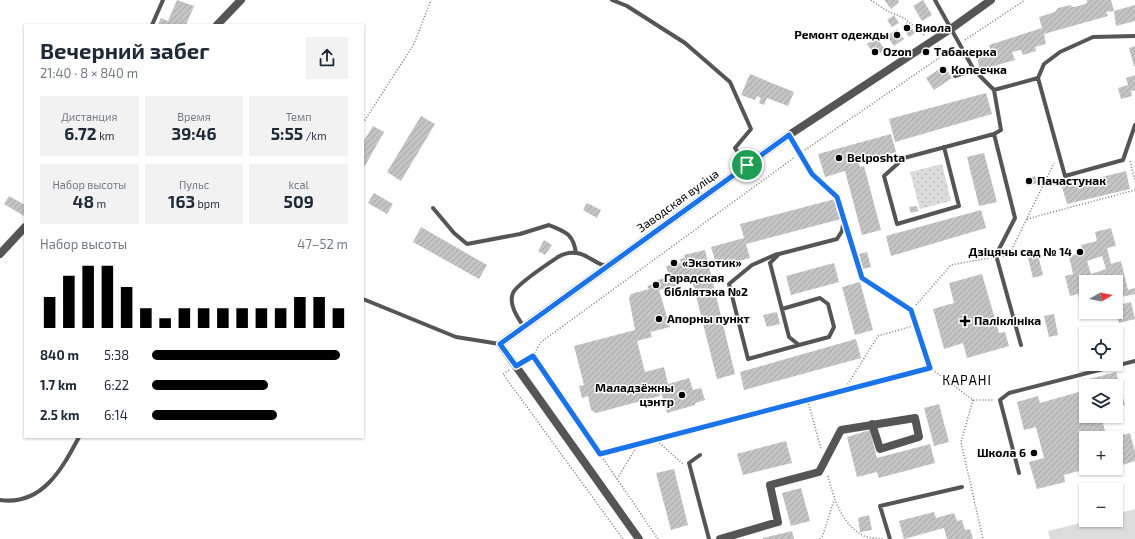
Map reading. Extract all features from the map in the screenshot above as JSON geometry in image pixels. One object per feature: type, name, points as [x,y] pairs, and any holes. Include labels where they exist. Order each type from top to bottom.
[{"type":"street","points":[[218,24],[241,0]]},
{"type":"street","name":"Заводская вуліца","points":[[500,344],[789,135],[932,42],[992,0]]},
{"type":"street","points":[[0,254],[24,228]]},
{"type":"street","points":[[500,344],[639,539]]},
{"type":"street","points":[[720,539],[778,522],[770,485],[819,472],[841,430],[872,424],[915,418],[919,437],[880,449],[872,424]]},
{"type":"lane","points":[[152,24],[163,0]]},
{"type":"lane","points":[[612,0],[627,6],[685,43],[730,82],[751,129],[735,148],[747,165]]},
{"type":"lane","points":[[935,0],[952,28],[974,70],[994,90],[1001,130],[994,134],[944,147],[904,158],[884,176],[897,224],[959,206],[944,147]]},
{"type":"lane","points":[[1135,36],[1093,37],[1060,52],[1044,64],[1038,78],[1065,176],[1122,160],[1135,125]]},
{"type":"lane","points":[[955,76],[974,70]]},
{"type":"lane","points":[[994,90],[1038,78]]},
{"type":"lane","points":[[994,134],[1015,218],[996,257],[1021,344]]},
{"type":"lane","points":[[789,135],[812,174],[837,197],[862,278],[911,310]]},
{"type":"lane","points":[[433,208],[454,233],[467,244],[520,234],[549,225],[569,234],[574,241],[576,252]]},
{"type":"lane","points":[[782,308],[820,298],[828,304],[834,327],[829,337],[748,359],[729,284],[752,265],[779,254],[837,239],[842,231],[844,218]]},
{"type":"lane","points":[[524,327],[514,312],[512,293],[518,286],[559,257],[576,252],[583,254],[598,264],[608,266]]},
{"type":"lane","points":[[779,254],[770,263],[789,337],[799,345]]},
{"type":"lane","points":[[364,299],[456,336],[500,344]]},
{"type":"lane","points":[[1019,473],[1000,400],[1009,393],[1135,361]]},
{"type":"lane","points":[[0,500],[27,498],[46,487],[62,468],[78,438]]},
{"type":"lane","points":[[700,455],[689,463],[709,539]]},
{"type":"lane","points":[[890,539],[880,506],[962,487]]},
{"type":"path","points":[[364,121],[414,44],[431,0]]},
{"type":"path","points":[[871,0],[887,11],[904,18],[932,42],[947,52]]},
{"type":"path","points":[[623,539],[503,374],[533,356],[541,342],[800,154],[1025,0]]},
{"type":"path","points":[[1126,149],[1135,181]]},
{"type":"path","points":[[1000,400],[973,400],[930,368],[911,310],[951,265],[1009,255],[1059,154]]},
{"type":"path","points":[[1027,219],[1135,190]]},
{"type":"path","points":[[846,388],[878,336],[916,325]]},
{"type":"path","points":[[533,356],[658,539]]},
{"type":"path","points":[[600,454],[807,398],[930,368]]},
{"type":"path","points":[[807,398],[834,500],[848,524],[865,536],[884,539]]},
{"type":"path","points":[[973,400],[961,442],[983,539]]},
{"type":"path","points":[[655,439],[680,463],[690,468]]},
{"type":"path","points":[[617,479],[639,443]]},
{"type":"path","points":[[820,539],[823,535],[834,500]]},
{"type":"shaded area","points":[[942,164],[951,201],[920,209],[910,172]]},
{"type":"shaded area","points":[[1135,509],[1135,539],[1050,539],[1048,531],[1079,523],[1079,527],[1123,527],[1123,512]]},
{"type":"building","points":[[177,0],[194,6],[186,24],[158,24],[161,18],[168,21]]},
{"type":"building","points":[[884,0],[898,0],[899,2],[891,9]]},
{"type":"building","points":[[923,0],[932,15],[922,21],[913,6]]},
{"type":"building","points":[[1087,0],[1111,0],[1114,11],[1106,12],[1108,16],[1044,34],[1046,44],[1035,47],[1036,51],[1023,55],[1021,50],[1012,52],[1015,60],[980,70],[976,54],[991,51],[989,45],[1042,28],[1039,17],[1055,12],[1058,8],[1071,5],[1072,7],[1079,6],[1087,3]]},
{"type":"building","points":[[1135,5],[1135,21],[1116,26],[1114,11]]},
{"type":"building","points":[[894,15],[899,23],[892,27],[887,20]]},
{"type":"building","points":[[907,22],[915,33],[909,37],[902,26]]},
{"type":"building","points":[[897,29],[904,39],[894,46],[887,36]]},
{"type":"building","points":[[877,38],[885,50],[875,56],[867,44]]},
{"type":"building","points":[[1135,46],[1135,66],[1134,66],[1129,48]]},
{"type":"building","points":[[944,66],[952,78],[934,90],[926,78]]},
{"type":"building","points":[[750,74],[794,92],[788,106],[767,98],[764,105],[759,103],[761,98],[757,96],[755,100],[741,95]]},
{"type":"building","points":[[1135,75],[1135,90],[1131,91],[1132,96],[1121,99],[1118,88],[1128,85],[1126,78]]},
{"type":"building","points":[[986,93],[992,114],[895,142],[889,119]]},
{"type":"building","points":[[421,116],[435,124],[401,181],[387,172]]},
{"type":"building","points":[[373,126],[384,132],[364,167],[364,140]]},
{"type":"building","points":[[891,134],[896,152],[859,163],[860,167],[864,166],[881,230],[862,235],[845,171],[825,177],[818,154]]},
{"type":"building","points":[[984,153],[997,202],[979,206],[967,157]]},
{"type":"building","points":[[1126,171],[1130,189],[1067,204],[1062,187]]},
{"type":"building","points":[[1035,176],[1037,183],[1027,186],[1025,179]]},
{"type":"building","points":[[374,193],[393,204],[387,214],[368,203]]},
{"type":"building","points":[[9,196],[24,204],[24,216],[4,204]]},
{"type":"building","points":[[835,199],[841,219],[746,244],[750,258],[717,267],[711,247],[744,238],[740,224]]},
{"type":"building","points":[[587,203],[601,210],[597,218],[583,210]]},
{"type":"building","points":[[917,206],[918,211],[911,213],[909,207]]},
{"type":"building","points":[[981,210],[986,228],[891,256],[886,236]]},
{"type":"building","points":[[421,227],[487,265],[479,279],[413,242]]},
{"type":"building","points":[[1111,228],[1116,246],[1107,248],[1111,264],[1121,261],[1128,290],[1135,288],[1135,294],[1123,297],[1123,275],[1079,275],[1079,298],[1078,294],[1070,296],[1065,276],[1073,274],[1069,256],[1083,253],[1081,245],[1097,241],[1095,232]],"holes":[[[1102,256],[1106,269],[1091,274],[1087,261]]]},
{"type":"building","points":[[544,240],[552,245],[545,255],[538,251]]},
{"type":"building","points":[[705,250],[735,374],[717,379],[691,276],[688,279],[678,282],[679,285],[659,290],[670,327],[650,332],[652,337],[637,341],[645,372],[664,367],[668,384],[689,378],[693,390],[701,388],[705,400],[695,403],[695,405],[667,413],[659,386],[660,396],[596,413],[591,410],[588,396],[582,398],[579,386],[584,385],[574,346],[635,330],[629,298],[631,294],[649,289],[647,286],[658,283],[657,280],[669,277],[666,266],[681,263],[680,259],[685,258],[684,255]]},
{"type":"building","points":[[867,252],[871,267],[863,269],[859,254]]},
{"type":"building","points":[[1038,255],[1043,275],[1033,278],[1028,258]]},
{"type":"building","points":[[834,263],[839,282],[791,295],[786,276]]},
{"type":"building","name":"Паліклініка","points":[[982,274],[999,333],[1005,332],[1009,346],[967,358],[963,343],[944,349],[933,309],[954,303],[949,283]]},
{"type":"building","points":[[860,282],[873,330],[855,335],[842,287]]},
{"type":"building","points":[[1131,302],[1135,319],[1119,323],[1118,319],[1123,319],[1123,304]]},
{"type":"building","points":[[777,312],[780,324],[767,327],[763,315]]},
{"type":"building","points":[[1054,314],[1058,335],[1049,337],[1044,316]]},
{"type":"building","points":[[856,339],[861,358],[744,390],[740,372]]},
{"type":"building","points":[[1116,372],[1118,379],[1089,379]]},
{"type":"building","points":[[1079,392],[1079,423],[1103,423],[1105,431],[1079,431],[1079,471],[1064,475],[1065,482],[1037,489],[1029,462],[1044,458],[1036,427],[1024,430],[1017,402],[1038,396],[1040,403]]},
{"type":"building","points":[[939,404],[949,442],[934,446],[924,408]]},
{"type":"building","points":[[870,430],[877,458],[930,444],[935,463],[879,478],[877,472],[857,477],[847,437]]},
{"type":"building","points":[[1130,433],[1135,452],[1135,461],[1123,465],[1123,435]]},
{"type":"building","points":[[786,441],[792,463],[743,475],[737,454]]},
{"type":"building","points":[[674,469],[688,525],[671,530],[656,473]]},
{"type":"building","points":[[801,488],[810,521],[791,526],[782,493]]},
{"type":"building","points":[[934,512],[936,518],[954,513],[957,521],[962,520],[965,530],[970,529],[973,539],[947,539],[944,528],[904,539],[899,521]]},
{"type":"building","points":[[869,515],[872,530],[860,532],[858,518]]},
{"type":"building","points":[[792,531],[794,539],[763,539],[763,538]]},
{"type":"place","name":"Виола","points":[[907,28]]},
{"type":"place","name":"Ремонт одежды","points":[[897,35]]},
{"type":"place","name":"Ozon","points":[[875,52]]},
{"type":"place","name":"Табакерка","points":[[926,52]]},
{"type":"place","name":"Копеечка","points":[[943,70]]},
{"type":"place","name":"Belposhta","points":[[839,158]]},
{"type":"place","name":"Пачастунак","points":[[1029,181]]},
{"type":"place","name":"Дзіцячы сад № 14","points":[[1080,252]]},
{"type":"place","name":"«Экзотик»","points":[[674,263]]},
{"type":"place","name":"Гарадская бібліятэка №2","points":[[656,285]]},
{"type":"place","name":"Апорны пункт","points":[[659,319]]},
{"type":"place","name":"Паліклініка","points":[[965,321]]},
{"type":"place","name":"Маладзёжны цэнтр","points":[[682,395]]},
{"type":"place","name":"Школа 6","points":[[1034,453]]},
{"type":"district","name":"КАРАНІ","points":[[967,380]]},
{"type":"route","points":[[789,135],[812,174],[837,197],[862,278],[911,310],[930,368],[846,388],[600,454],[533,356],[516,366],[500,344],[747,165],[789,135]]}]
